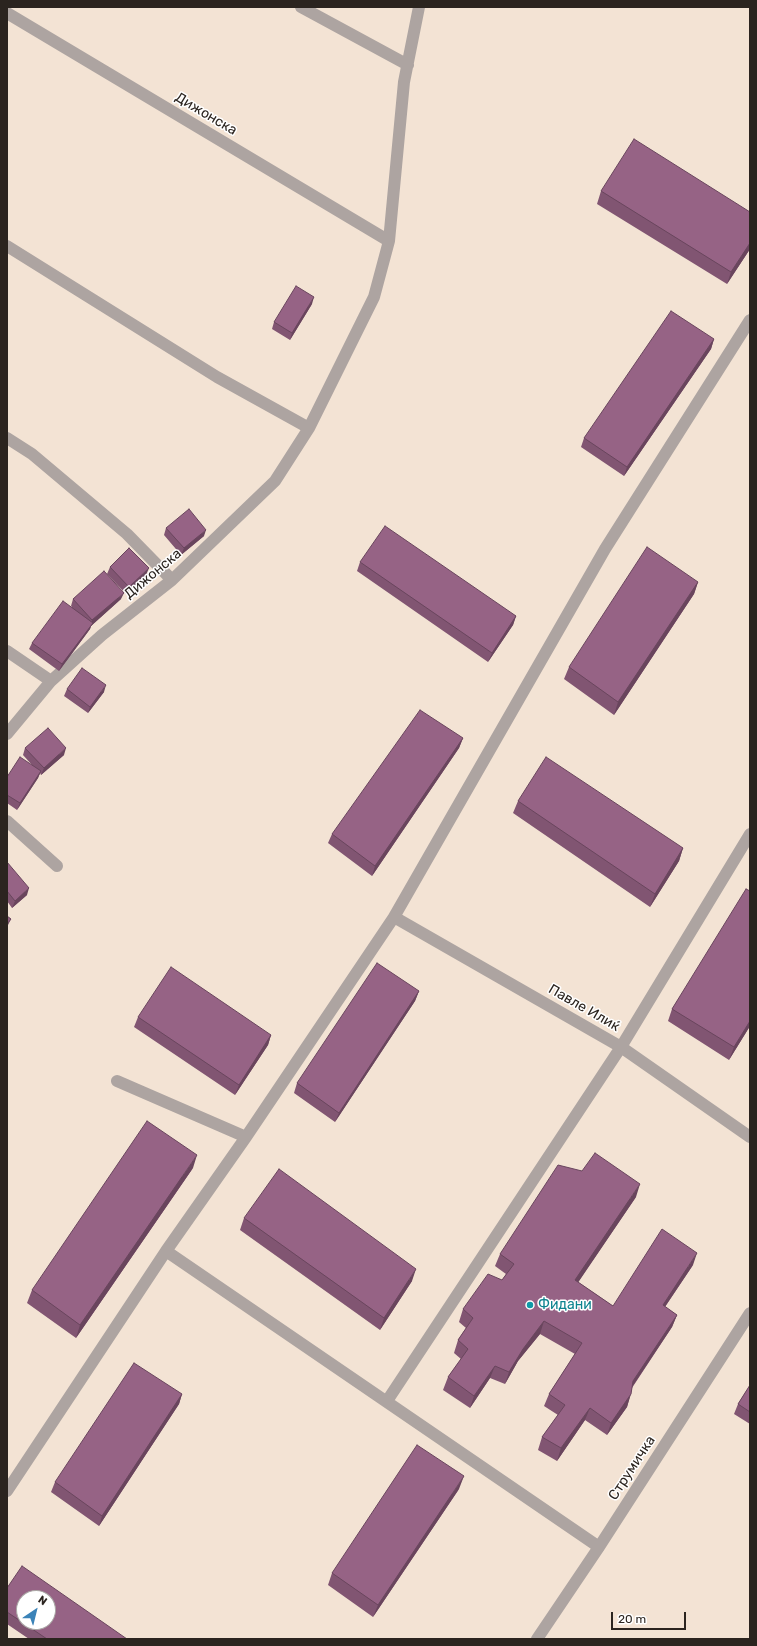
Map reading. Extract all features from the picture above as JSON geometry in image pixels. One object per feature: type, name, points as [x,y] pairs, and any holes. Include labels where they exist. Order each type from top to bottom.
[{"type":"street","points":[[301,7],[408,65]]},
{"type":"street","name":"Дижонска","points":[[7,734],[51,681],[102,635],[172,580],[275,481],[309,428],[374,297],[389,241],[408,65],[419,7]]},
{"type":"street","name":"Дижонска","points":[[7,13],[389,241]]},
{"type":"street","points":[[7,246],[218,378],[309,428]]},
{"type":"street","points":[[7,1490],[166,1251],[246,1137],[394,917],[605,549],[750,320]]},
{"type":"street","points":[[7,438],[32,454],[127,534],[172,580]]},
{"type":"street","points":[[7,651],[51,681]]},
{"type":"street","points":[[7,821],[57,866]]},
{"type":"street","points":[[387,1401],[621,1047],[750,834]]},
{"type":"street","name":"Павле Илиќ","points":[[394,917],[621,1047],[750,1138]]},
{"type":"street","points":[[117,1081],[246,1137]]},
{"type":"street","points":[[166,1251],[599,1547]]},
{"type":"street","name":"Струмичка","points":[[537,1639],[599,1547],[750,1313]]},
{"type":"building","points":[[634,139],[750,212],[750,243],[731,272],[601,191]]},
{"type":"building","points":[[296,286],[314,297],[292,333],[274,322]]},
{"type":"building","points":[[671,311],[714,339],[627,467],[584,438]]},
{"type":"building","points":[[189,509],[206,530],[184,548],[166,528]]},
{"type":"building","points":[[385,526],[516,616],[492,653],[360,562]]},
{"type":"building","points":[[647,547],[698,582],[618,702],[569,667]]},
{"type":"building","points":[[129,548],[149,568],[129,587],[110,567]]},
{"type":"building","points":[[104,571],[124,593],[92,620],[73,599]]},
{"type":"building","points":[[63,601],[93,623],[62,664],[32,643]]},
{"type":"building","points":[[82,668],[106,685],[90,707],[67,689]]},
{"type":"building","points":[[420,710],[463,738],[375,866],[332,834]]},
{"type":"building","points":[[48,728],[66,748],[44,768],[25,748]]},
{"type":"building","points":[[20,757],[41,771],[20,803],[7,795],[7,777]]},
{"type":"building","points":[[546,757],[683,848],[655,894],[518,801]]},
{"type":"building","points":[[7,862],[29,888],[15,901],[7,891]]},
{"type":"building","points":[[746,889],[750,891],[750,1021],[734,1047],[672,1009]]},
{"type":"building","points":[[7,916],[11,919],[7,924]]},
{"type":"building","points":[[377,963],[419,991],[339,1113],[297,1083]]},
{"type":"building","points":[[171,967],[271,1035],[239,1085],[138,1017]]},
{"type":"building","points":[[147,1121],[197,1155],[80,1325],[32,1290]]},
{"type":"building","name":"Фидани","points":[[595,1153],[640,1184],[575,1280],[613,1306],[662,1229],[697,1253],[663,1305],[677,1315],[633,1381],[631,1394],[611,1423],[590,1408],[561,1448],[542,1437],[565,1405],[549,1394],[582,1343],[544,1321],[523,1349],[509,1372],[495,1366],[474,1396],[448,1377],[468,1349],[458,1340],[473,1318],[463,1309],[488,1274],[502,1280],[514,1264],[500,1254],[558,1165],[582,1171]]},
{"type":"building","points":[[279,1169],[416,1269],[384,1318],[244,1218]]},
{"type":"building","points":[[134,1363],[182,1394],[102,1516],[55,1482]]},
{"type":"building","points":[[750,1385],[750,1412],[738,1404]]},
{"type":"building","points":[[417,1445],[464,1476],[378,1605],[332,1573]]},
{"type":"building","points":[[22,1566],[127,1639],[47,1639],[34,1630],[56,1630],[56,1590],[16,1590],[16,1618],[7,1612],[7,1588]]},
{"type":"place","name":"Фидани","points":[[530,1305]]}]
